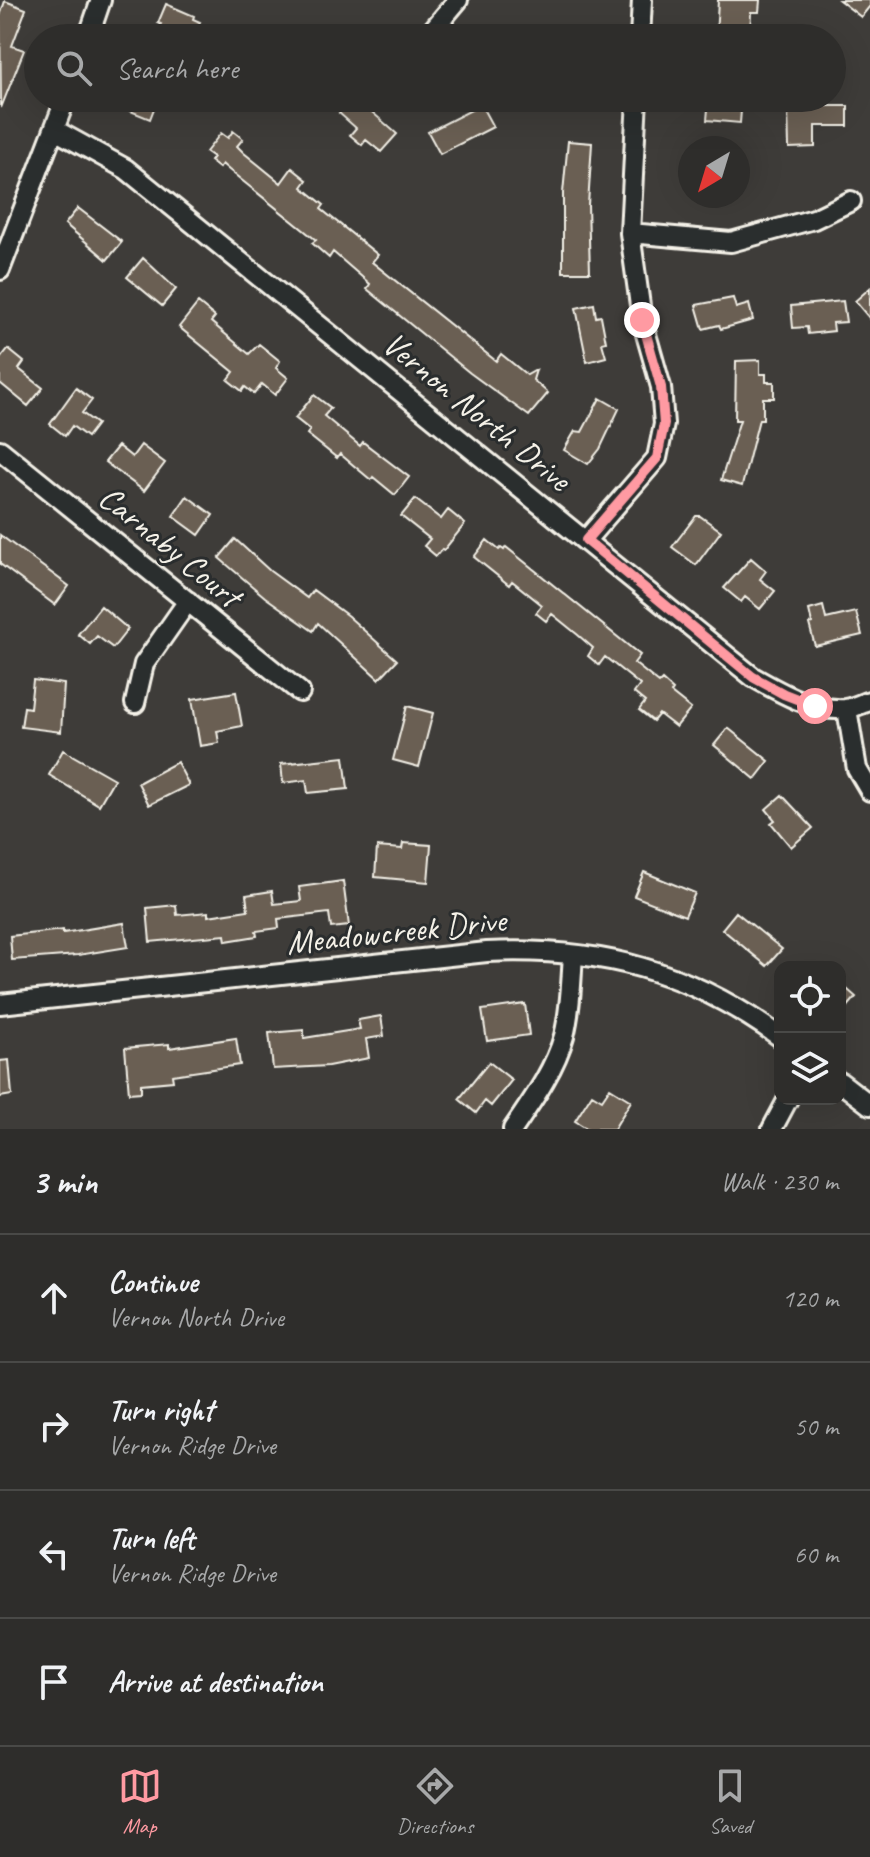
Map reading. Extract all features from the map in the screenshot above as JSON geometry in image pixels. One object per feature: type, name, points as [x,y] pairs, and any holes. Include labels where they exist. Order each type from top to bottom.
[{"type":"street","points":[[93,24],[101,0]]},
{"type":"street","points":[[438,24],[458,0]]},
{"type":"street","points":[[641,24],[642,0]]},
{"type":"street","points":[[0,270],[61,112]]},
{"type":"street","points":[[586,540],[657,458],[664,424],[661,387],[642,320],[630,233],[636,112]]},
{"type":"street","name":"Vernon North Drive","points":[[55,130],[126,169],[753,677],[815,706],[847,709],[870,701]]},
{"type":"street","points":[[630,233],[731,242],[814,219],[851,201]]},
{"type":"street","name":"Carnaby Court","points":[[0,450],[300,692]]},
{"type":"street","points":[[135,703],[144,664],[188,601]]},
{"type":"street","points":[[847,709],[857,769],[870,791]]},
{"type":"street","name":"Meadowcreek Drive","points":[[0,1004],[487,952],[540,950],[638,966],[698,986],[775,1033]]},
{"type":"street","points":[[513,1129],[550,1069],[564,1038],[573,955]]},
{"type":"street","points":[[846,1087],[870,1105]]},
{"type":"street","points":[[772,1129],[785,1105]]},
{"type":"building","points":[[718,0],[760,0],[759,12],[751,12],[751,24],[717,24]]},
{"type":"building","points":[[839,0],[870,0],[870,6],[861,17]]},
{"type":"building","points":[[5,1],[26,9],[12,46],[24,50],[1,108],[0,16]]},
{"type":"building","points":[[166,4],[194,16],[193,19],[200,22],[199,24],[158,23]]},
{"type":"building","points":[[848,106],[848,126],[815,126],[815,147],[789,148],[788,112],[846,112]]},
{"type":"building","points":[[133,112],[153,112],[150,119]]},
{"type":"building","points":[[372,112],[397,134],[381,152],[366,140],[362,145],[350,135],[356,128],[339,113]]},
{"type":"building","points":[[467,112],[485,112],[493,127],[440,154],[428,132]]},
{"type":"building","points":[[708,112],[741,112],[740,123],[707,120]]},
{"type":"building","points":[[233,131],[243,139],[237,146],[281,183],[292,168],[307,180],[302,187],[324,205],[321,209],[378,255],[372,262],[496,361],[501,354],[527,375],[536,370],[533,380],[548,393],[529,416],[470,373],[367,289],[370,284],[333,252],[329,258],[312,243],[316,240],[222,164],[219,168],[210,161],[213,157],[206,152],[221,133],[228,138]]},
{"type":"building","points":[[568,141],[592,143],[588,205],[590,272],[563,272],[563,193]]},
{"type":"building","points":[[78,208],[122,242],[107,260],[65,224]]},
{"type":"building","points":[[143,258],[176,289],[162,306],[127,277]]},
{"type":"building","points":[[870,288],[870,319],[855,301]]},
{"type":"building","points":[[733,298],[736,308],[749,304],[753,320],[721,329],[719,325],[703,329],[696,305]]},
{"type":"building","points":[[843,301],[846,322],[833,323],[834,331],[808,334],[807,327],[793,328],[791,306]]},
{"type":"building","points":[[198,303],[215,317],[211,322],[249,354],[259,344],[280,361],[276,368],[288,378],[275,395],[262,384],[254,394],[245,387],[242,391],[228,380],[234,372],[179,327]]},
{"type":"building","points":[[594,304],[596,317],[601,316],[606,357],[587,362],[576,308]]},
{"type":"building","points":[[8,349],[24,362],[19,369],[43,388],[28,406],[0,383],[0,359]]},
{"type":"building","points":[[760,360],[760,374],[766,374],[766,382],[774,382],[774,398],[763,398],[763,419],[759,419],[742,486],[721,480],[740,420],[735,420],[736,361]]},
{"type":"building","points":[[76,388],[92,400],[82,413],[97,424],[87,437],[72,426],[65,436],[50,424]]},
{"type":"building","points":[[314,395],[331,408],[324,416],[360,446],[363,442],[409,477],[395,495],[340,454],[337,458],[307,434],[310,430],[295,418]]},
{"type":"building","points":[[600,398],[619,409],[600,449],[588,464],[564,450],[575,431],[582,432]]},
{"type":"building","points":[[141,445],[165,463],[144,491],[105,462],[118,446],[132,457]]},
{"type":"building","points":[[187,496],[213,515],[199,535],[173,516]]},
{"type":"building","points":[[415,499],[441,519],[448,510],[465,524],[436,556],[424,546],[430,539],[401,516]]},
{"type":"building","points":[[696,516],[721,531],[696,565],[672,547]]},
{"type":"building","points":[[0,535],[69,586],[55,605],[0,564]]},
{"type":"building","points":[[235,539],[270,571],[307,598],[313,590],[348,616],[397,660],[379,679],[318,623],[313,631],[265,597],[219,558]]},
{"type":"building","points":[[487,540],[499,550],[506,547],[640,655],[634,663],[659,683],[662,680],[673,690],[671,693],[691,709],[676,727],[659,714],[653,721],[639,710],[645,702],[634,693],[640,685],[605,657],[599,665],[588,656],[593,648],[578,635],[552,614],[546,621],[536,613],[542,605],[512,581],[509,585],[474,557]]},
{"type":"building","points":[[751,558],[766,571],[760,579],[775,591],[760,609],[745,597],[741,602],[724,588]]},
{"type":"building","points":[[101,606],[128,629],[113,648],[97,636],[90,644],[78,634]]},
{"type":"building","points":[[823,606],[826,619],[856,612],[862,635],[815,646],[809,610]]},
{"type":"building","points":[[33,680],[64,684],[61,732],[21,727],[24,707],[30,708]]},
{"type":"building","points":[[236,692],[242,726],[217,731],[219,743],[200,746],[192,699]]},
{"type":"building","points":[[407,706],[433,713],[419,767],[393,760]]},
{"type":"building","points":[[728,728],[769,761],[755,779],[714,745]]},
{"type":"building","points":[[63,750],[114,779],[99,805],[49,775]]},
{"type":"building","points":[[344,757],[348,789],[308,793],[306,780],[283,783],[281,764]]},
{"type":"building","points":[[177,762],[189,785],[149,805],[138,783]]},
{"type":"building","points":[[782,795],[813,828],[791,847],[771,823],[775,820],[766,809]]},
{"type":"building","points":[[403,843],[431,845],[428,882],[375,877],[377,847],[402,849]]},
{"type":"building","points":[[644,872],[695,893],[685,916],[634,896]]},
{"type":"building","points":[[343,881],[349,926],[331,928],[329,913],[278,919],[279,928],[256,931],[257,936],[226,941],[225,935],[150,942],[147,908],[176,905],[177,915],[208,912],[208,916],[248,910],[246,895],[272,891],[274,904],[301,901],[299,887]]},
{"type":"building","points":[[736,912],[782,949],[767,966],[722,929]]},
{"type":"building","points":[[124,923],[128,947],[12,960],[10,936],[63,930],[63,933]]},
{"type":"building","points":[[846,988],[856,997],[846,1009]]},
{"type":"building","points":[[525,1004],[529,1035],[487,1041],[482,1010]]},
{"type":"building","points":[[381,1016],[384,1036],[366,1039],[369,1058],[328,1066],[273,1069],[269,1033],[304,1030],[304,1038],[360,1029],[358,1020]]},
{"type":"building","points":[[236,1038],[240,1065],[172,1075],[173,1081],[141,1084],[141,1092],[129,1093],[125,1048],[169,1044],[169,1048]]},
{"type":"building","points":[[9,1060],[12,1095],[0,1097],[0,1061]]},
{"type":"building","points":[[489,1062],[512,1080],[491,1106],[485,1101],[476,1113],[459,1099]]},
{"type":"building","points":[[610,1088],[631,1101],[614,1129],[588,1129],[575,1121],[592,1094],[602,1100]]},
{"type":"route","points":[[642,320],[661,387],[664,424],[657,458],[586,540],[753,677],[815,706]]}]
